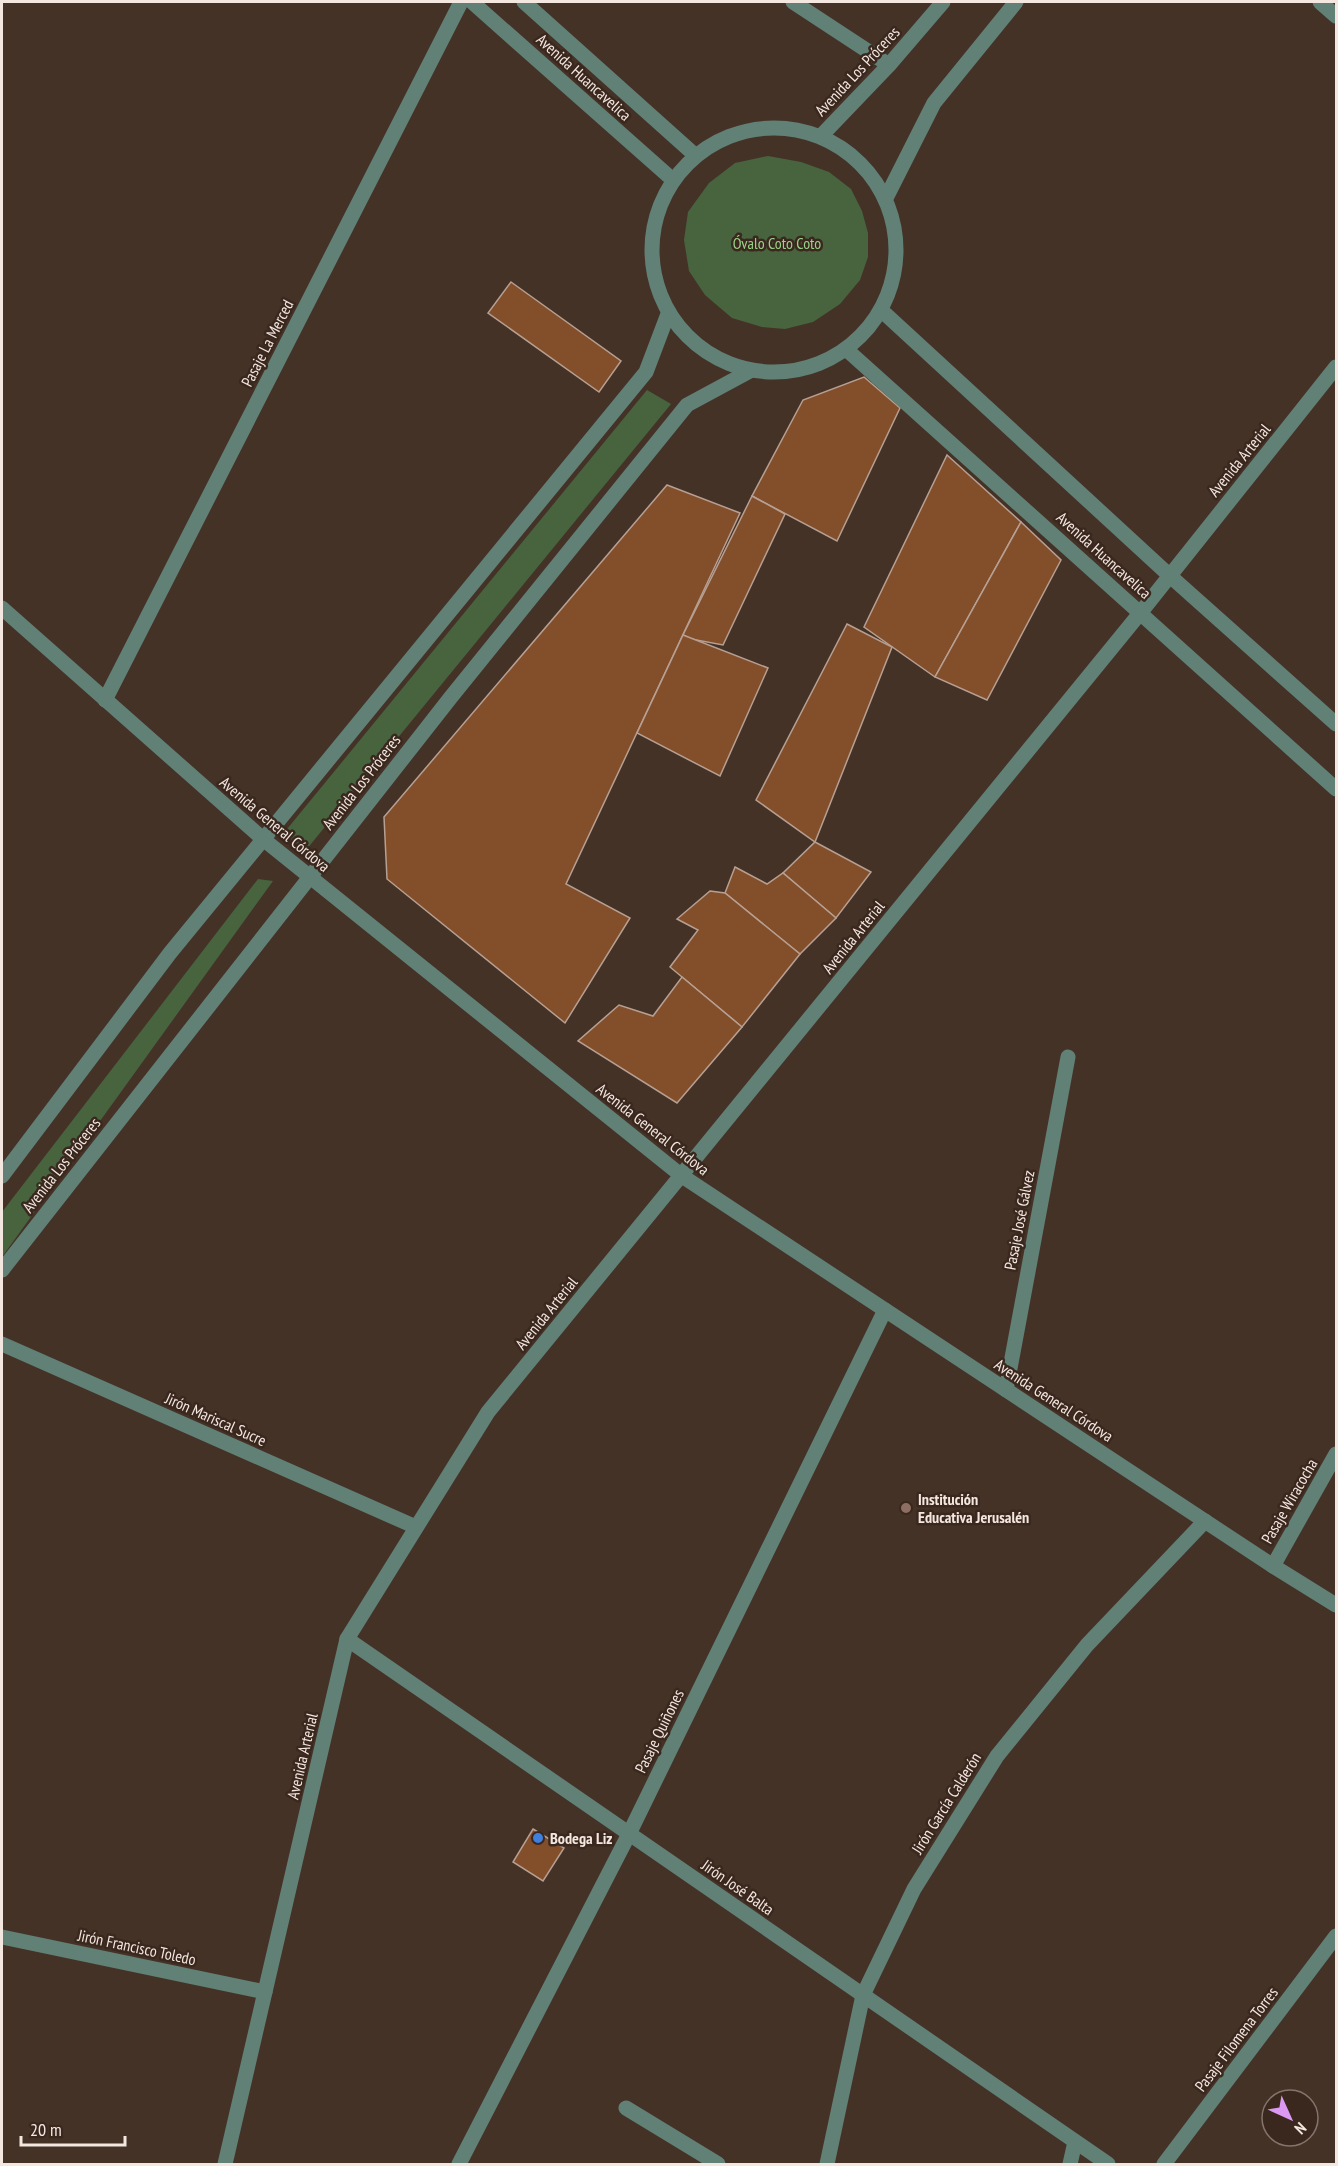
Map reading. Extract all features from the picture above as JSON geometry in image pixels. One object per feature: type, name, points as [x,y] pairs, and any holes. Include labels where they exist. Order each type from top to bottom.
[{"type":"street","name":"Pasaje La Merced","points":[[105,700],[461,2]]},
{"type":"street","name":"Avenida Huancavelica","points":[[472,2],[673,180]]},
{"type":"street","name":"Avenida Huancavelica","points":[[524,2],[696,156]]},
{"type":"street","points":[[793,2],[889,65]]},
{"type":"street","name":"Avenida Los Próceres","points":[[821,136],[889,65],[943,2]]},
{"type":"street","points":[[886,198],[934,103],[1016,2]]},
{"type":"street","points":[[1320,2],[1336,16]]},
{"type":"street","points":[[789,128],[821,136],[848,151],[870,172],[886,198],[896,235],[895,274],[881,310],[866,332],[847,350],[817,366],[784,373],[750,371],[718,361],[690,341],[668,314],[654,282],[651,247],[658,212],[673,180],[696,156],[724,138],[756,129],[789,128]]},
{"type":"street","name":"Avenida Huancavelica","points":[[881,310],[1169,575],[1336,724]]},
{"type":"street","points":[[2,1176],[170,953],[645,372],[668,314]]},
{"type":"street","name":"Avenida Huancavelica","points":[[847,350],[1336,789]]},
{"type":"street","name":"Avenida Arterial","points":[[225,2164],[347,1639],[416,1527],[488,1412],[1140,612],[1336,367]]},
{"type":"street","name":"Avenida Los Próceres","points":[[2,1270],[451,697],[687,405],[750,371]]},
{"type":"street","name":"Avenida General Córdova","points":[[2,608],[309,878],[682,1176],[1273,1566],[1336,1605]]},
{"type":"street","name":"Pasaje José Gálvez","points":[[1006,1390],[1068,1057]]},
{"type":"street","name":"Pasaje Quiñones","points":[[459,2164],[629,1834],[885,1310]]},
{"type":"street","name":"Jirón Mariscal Sucre","points":[[2,1344],[416,1527]]},
{"type":"street","name":"Pasaje Wiracocha","points":[[1273,1566],[1336,1454]]},
{"type":"street","name":"Jirón García Calderón","points":[[827,2164],[863,1995],[914,1889],[997,1756],[1087,1645],[1205,1521]]},
{"type":"street","name":"Jirón José Balta","points":[[347,1639],[1108,2164]]},
{"type":"street","name":"Pasaje Filomena Torres","points":[[1164,2164],[1336,1936]]},
{"type":"street","name":"Jirón Francisco Toledo","points":[[2,1937],[265,1992]]},
{"type":"street","points":[[626,2108],[712,2163]]},
{"type":"street","points":[[1070,2164],[1075,2142]]},
{"type":"green space","name":"Óvalo Coto Coto","points":[[768,156],[801,162],[829,172],[851,189],[862,211],[868,233],[868,257],[860,280],[840,304],[813,322],[785,329],[762,327],[732,318],[705,295],[689,271],[684,240],[688,212],[709,183],[735,163]]},
{"type":"green space","points":[[647,390],[671,404],[306,850],[283,834]]},
{"type":"green space","points":[[258,879],[273,881],[2,1257],[2,1212]]},
{"type":"building","points":[[511,282],[621,361],[599,392],[488,313]]},
{"type":"building","points":[[864,377],[900,408],[837,541],[752,496],[803,400]]},
{"type":"building","points":[[947,455],[1021,522],[935,677],[864,627]]},
{"type":"building","points":[[667,485],[740,513],[566,884],[630,918],[565,1023],[387,879],[384,817]]},
{"type":"building","points":[[752,496],[785,514],[723,645],[691,639],[683,635]]},
{"type":"building","points":[[1021,522],[1061,560],[987,700],[935,677]]},
{"type":"building","points":[[847,624],[892,647],[815,842],[756,800]]},
{"type":"building","points":[[683,635],[768,668],[720,776],[637,733]]},
{"type":"building","points":[[815,842],[871,872],[836,918],[783,873]]},
{"type":"building","points":[[735,867],[767,884],[783,873],[836,918],[800,954],[725,893]]},
{"type":"building","points":[[710,891],[725,893],[800,954],[742,1027],[670,967],[698,930],[677,919]]},
{"type":"building","points":[[682,977],[742,1027],[677,1103],[578,1041],[619,1005],[653,1016]]},
{"type":"building","points":[[533,1829],[564,1848],[543,1881],[513,1862]]},
{"type":"place","name":"Institución Educativa Jerusalén","points":[[906,1508]]},
{"type":"place","name":"Bodega Liz","points":[[538,1838]]}]
